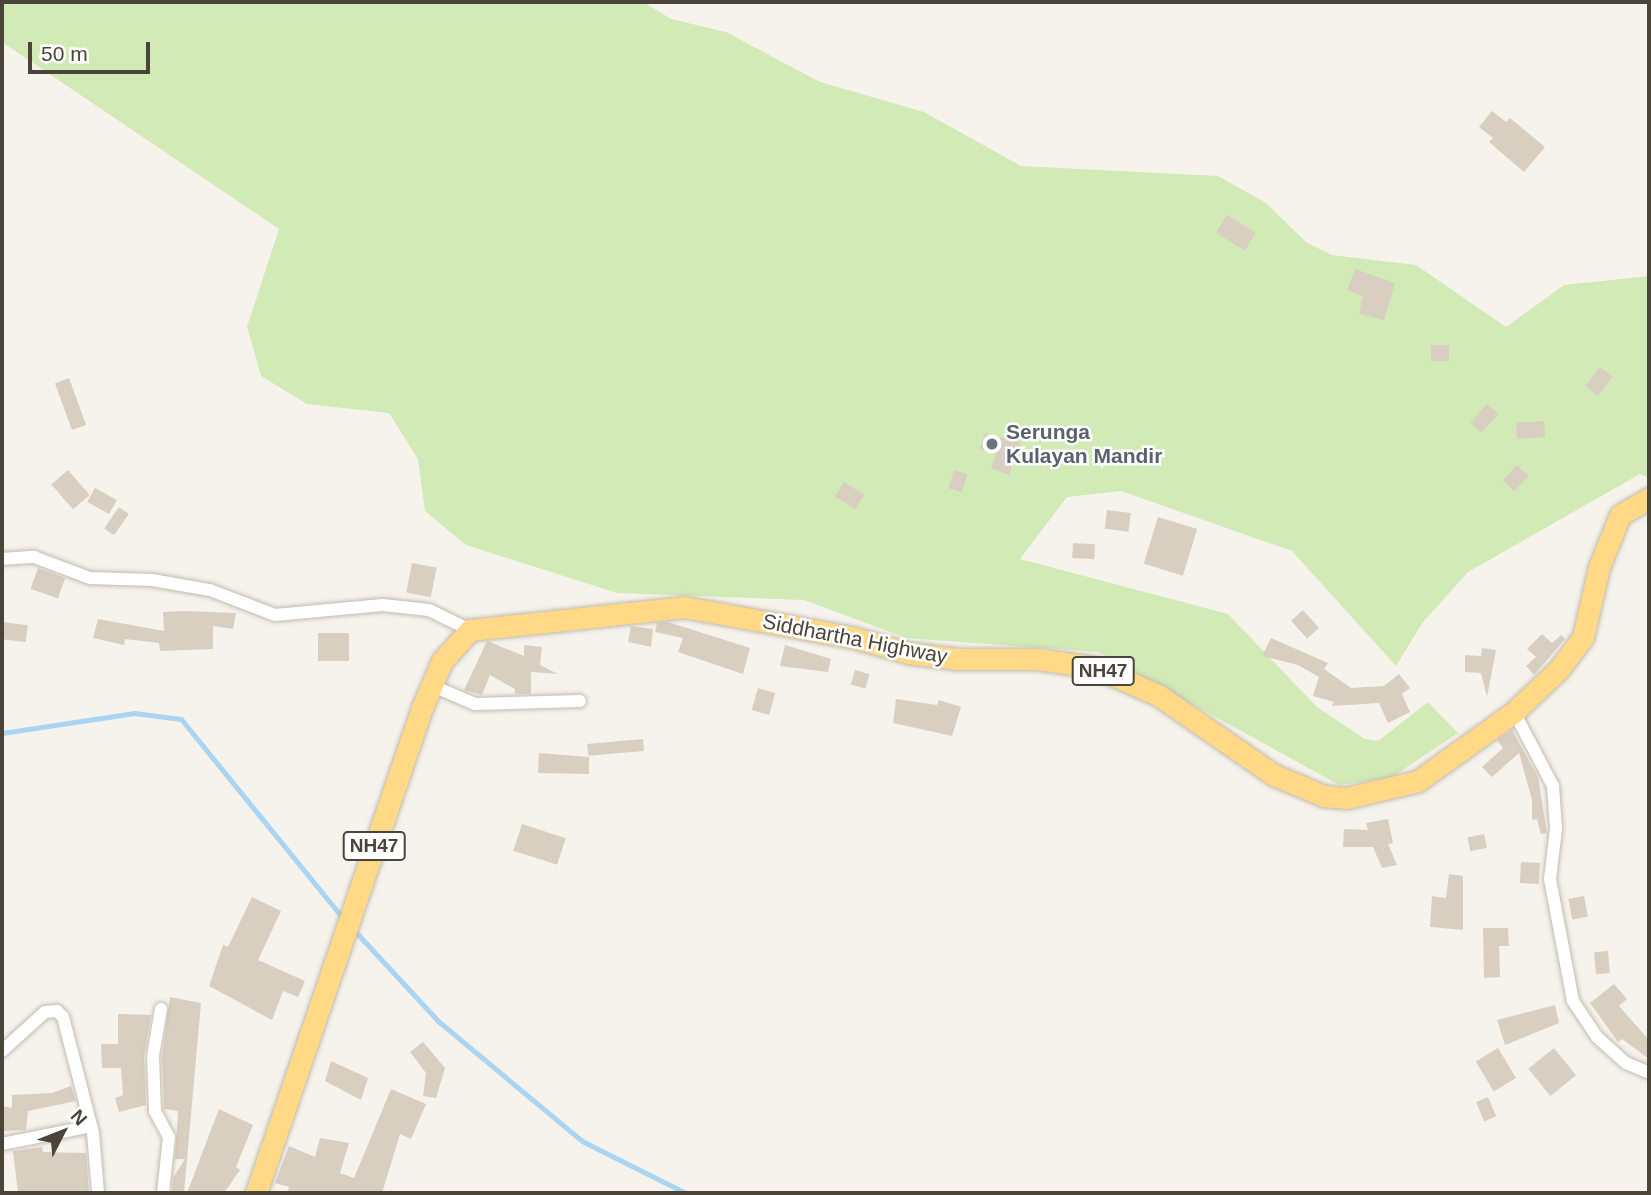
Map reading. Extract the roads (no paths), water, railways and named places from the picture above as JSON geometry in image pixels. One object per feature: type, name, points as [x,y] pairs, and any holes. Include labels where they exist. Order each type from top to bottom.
[{"type":"highway","name":"Siddhartha Highway","points":[[470,629],[684,607],[851,637],[909,653],[957,659],[1037,659],[1094,667],[1158,695],[1274,775],[1324,796],[1380,793],[1418,781],[1514,712],[1559,669],[1583,637],[1612,531],[1620,515],[1649,498]]},
{"type":"highway","name":"NH47","points":[[256,1193],[422,708],[451,647],[470,629]]},
{"type":"street","points":[[2,559],[34,557],[90,578],[152,580],[210,590],[275,615],[383,605],[429,610],[470,629]]},
{"type":"street","points":[[432,686],[475,704],[580,701]]},
{"type":"street","points":[[1514,712],[1553,786],[1556,829],[1550,879],[1573,1001],[1597,1037],[1626,1063],[1649,1073]]},
{"type":"street","points":[[161,1009],[153,1056],[155,1111],[169,1137],[163,1193]]},
{"type":"street","points":[[2,1051],[45,1012],[57,1011],[63,1017],[91,1126],[98,1193]]},
{"type":"street","points":[[2,1144],[91,1126]]},
{"type":"waterway","points":[[2,733],[134,713],[181,719],[345,921]]},
{"type":"waterway","points":[[352,928],[438,1021],[582,1141],[686,1193]]},
{"type":"place","name":"Serunga Kulayan Mandir","points":[[992,444]]}]
